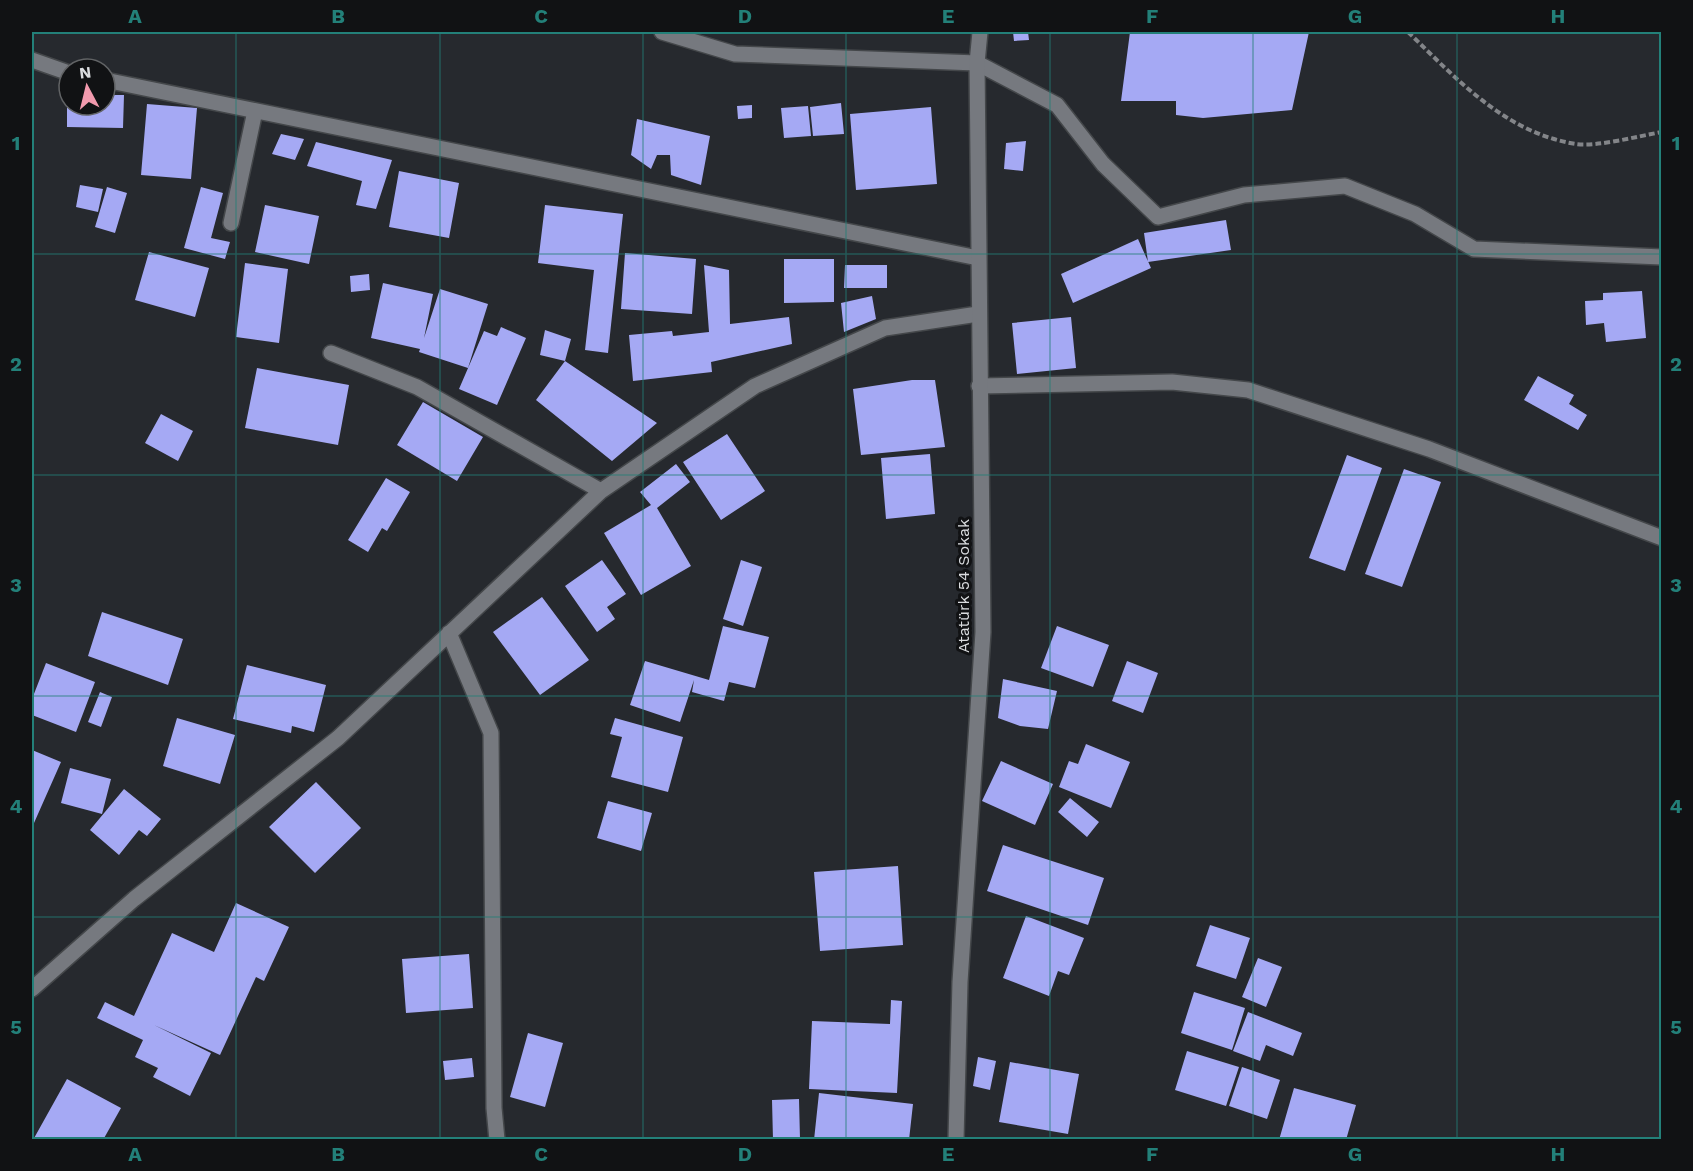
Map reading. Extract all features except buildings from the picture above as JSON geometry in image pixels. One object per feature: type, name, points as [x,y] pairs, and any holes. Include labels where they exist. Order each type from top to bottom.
[{"type":"street","points":[[662,32],[735,54],[976,63],[1057,105],[1103,164],[1158,217],[1244,195],[1346,186],[1415,214],[1474,249],[1662,257]]},
{"type":"street","name":"Atatürk 54 Sokak","points":[[957,1140],[960,982],[983,632],[976,63],[980,32]]},
{"type":"street","points":[[32,60],[57,69]]},
{"type":"street","points":[[117,82],[978,258]]},
{"type":"street","points":[[231,223],[255,111]]},
{"type":"street","points":[[32,989],[134,899],[338,738],[601,491],[755,386],[885,328],[978,314]]},
{"type":"street","points":[[331,353],[417,387],[601,491]]},
{"type":"street","points":[[979,387],[1172,382],[1248,390],[1429,449],[1662,538]]},
{"type":"street","points":[[449,633],[490,733],[494,1108],[498,1140]]},
{"type":"path","points":[[1408,32],[1477,98],[1533,133],[1578,144],[1662,132]]}]
